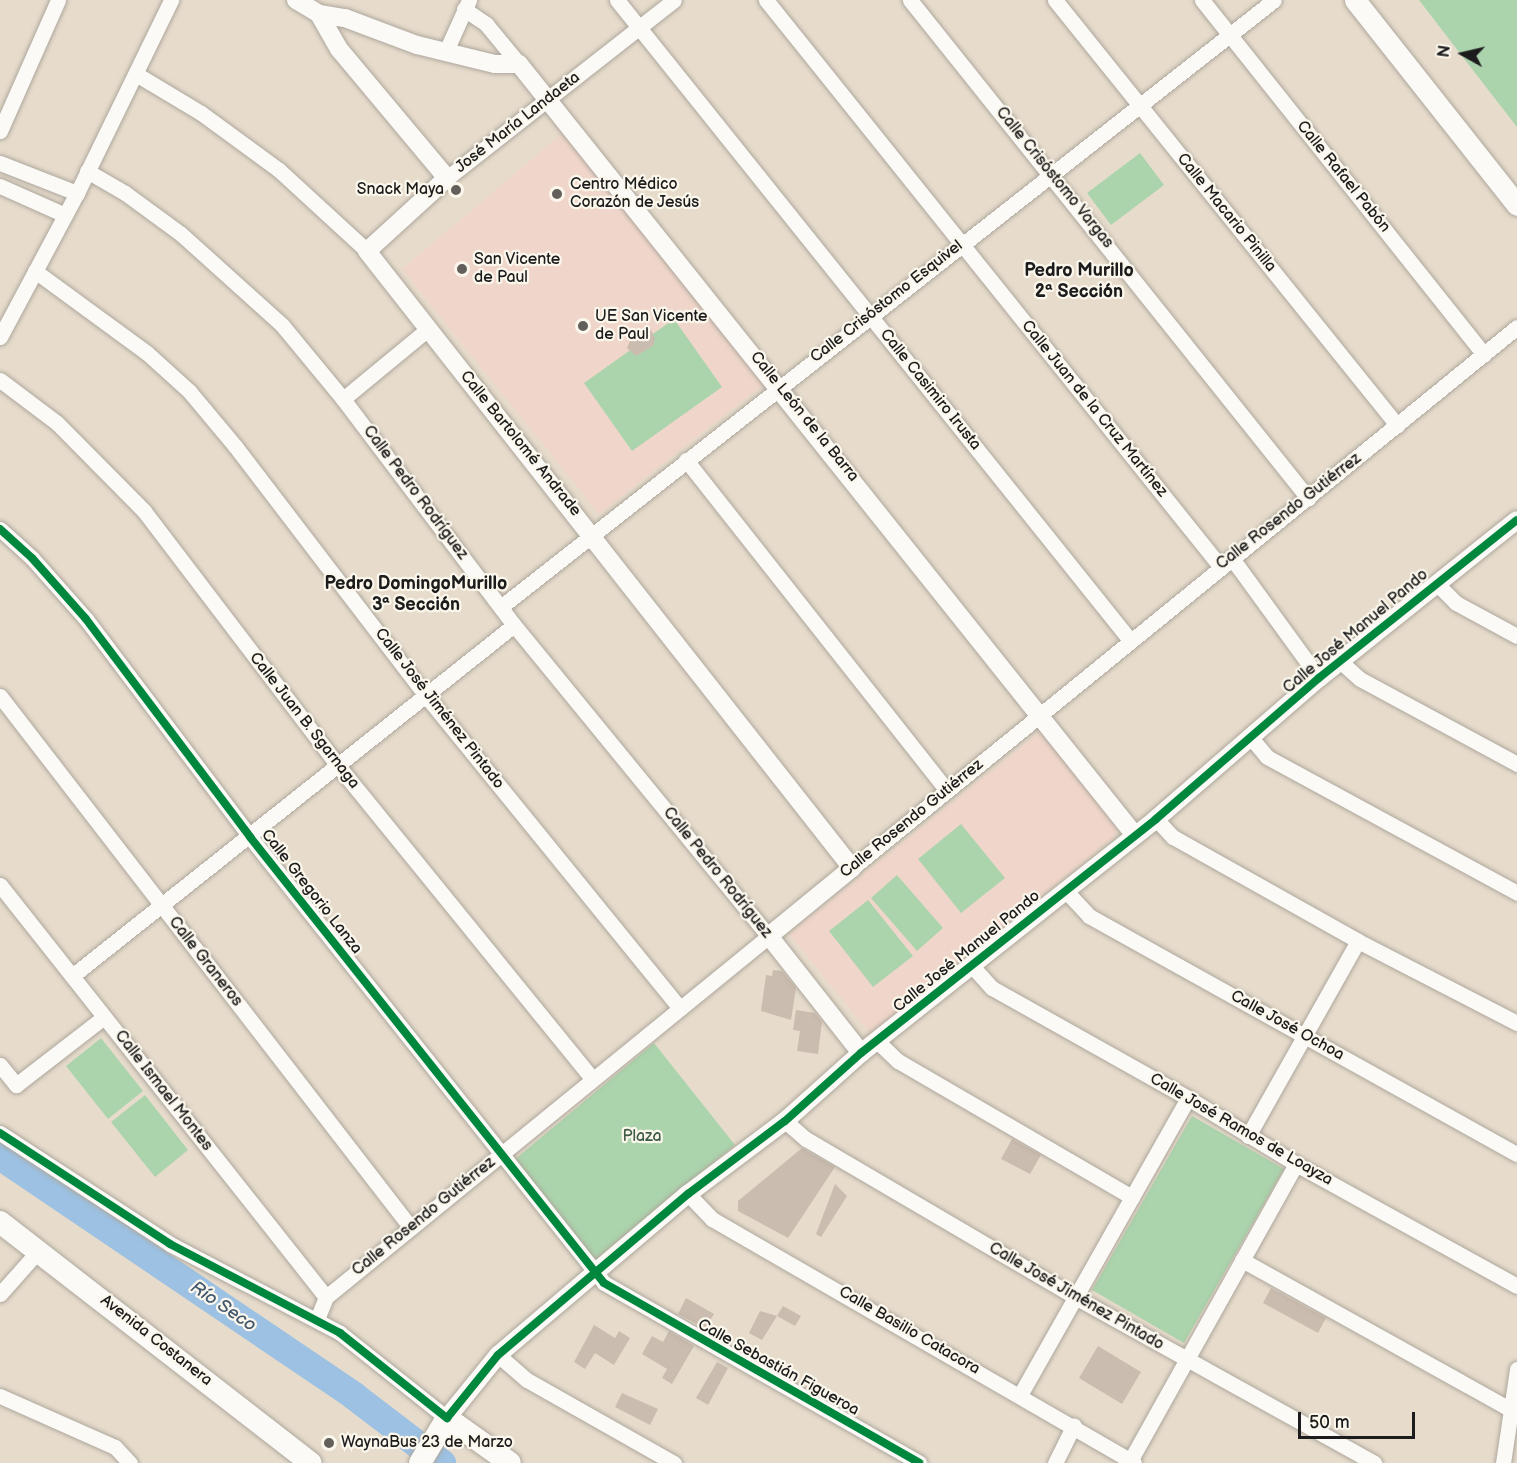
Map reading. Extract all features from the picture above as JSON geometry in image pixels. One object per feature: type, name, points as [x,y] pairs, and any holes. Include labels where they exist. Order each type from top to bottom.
[{"type":"main road","points":[[1355,0],[1517,205]]},
{"type":"main road","name":"Avenida Costanera","points":[[0,1222],[40,1250],[311,1463]]},
{"type":"main road","points":[[447,1418],[510,1463]]},
{"type":"main road","name":"Calle José Manuel Pando","points":[[420,1463],[435,1442],[447,1418]]},
{"type":"street","points":[[0,131],[58,0]]},
{"type":"street","points":[[0,337],[4,321],[35,271],[77,193],[171,0]]},
{"type":"street","points":[[296,0],[319,14],[339,49],[447,178]]},
{"type":"street","name":"Calle Casimiro Irusta","points":[[617,0],[1130,640]]},
{"type":"street","name":"José María Landaeta","points":[[367,251],[447,178],[548,102],[674,0]]},
{"type":"street","name":"Calle Juan de la Cruz Martínez","points":[[766,0],[962,244],[1320,678]]},
{"type":"street","name":"Calle Crisóstomo Vargas","points":[[910,0],[1308,498]]},
{"type":"street","name":"Calle Macario Pinilla","points":[[1055,0],[1396,425]]},
{"type":"street","name":"Calle Rafael Pabón","points":[[1202,0],[1484,354]]},
{"type":"street","name":"Calle Crisóstomo Esquivel","points":[[502,606],[869,314],[1052,175],[1274,0]]},
{"type":"street","points":[[446,51],[467,5]]},
{"type":"street","name":"Calle León de la Barra","points":[[467,5],[519,64],[779,386],[1134,834]]},
{"type":"street","points":[[319,14],[328,12],[417,45],[495,64],[519,64]]},
{"type":"street","name":"Calle Bartolomé Andrade","points":[[136,74],[201,113],[279,170],[367,251],[592,534],[852,868]]},
{"type":"street","points":[[0,163],[77,193]]},
{"type":"street","name":"Calle Pedro Rodríguez","points":[[87,171],[125,193],[226,272],[282,325],[343,399],[502,606],[514,625],[769,936],[861,1053]]},
{"type":"street","points":[[0,186],[65,215]]},
{"type":"street","name":"Calle José Jiménez Pintado","points":[[35,271],[147,353],[189,391],[235,446],[427,698],[680,1008]]},
{"type":"street","name":"Calle Rosendo Gutiérrez","points":[[317,1319],[326,1297],[1517,327]]},
{"type":"street","points":[[343,399],[428,329]]},
{"type":"street","name":"Calle Juan B. Sgarnaga","points":[[0,380],[57,423],[144,511],[339,767],[593,1079]]},
{"type":"street","points":[[686,460],[947,790]]},
{"type":"street","name":"Calle José Manuel Pando","points":[[447,1418],[498,1356],[597,1274],[688,1194],[785,1120],[861,1053],[1134,834],[1156,819],[1252,739],[1320,678],[1517,520]]},
{"type":"street","name":"Calle Gregorio Lanza","points":[[0,529],[32,558],[86,619],[250,837],[597,1274]]},
{"type":"street","points":[[1436,583],[1456,603],[1517,636]]},
{"type":"street","points":[[72,976],[427,698],[514,625]]},
{"type":"street","points":[[1341,662],[1360,679],[1517,764]]},
{"type":"street","name":"Calle Graneros","points":[[0,696],[411,1228]]},
{"type":"street","points":[[1252,739],[1267,757],[1517,893]]},
{"type":"street","points":[[1156,819],[1173,837],[1358,941],[1517,1023]]},
{"type":"street","name":"Calle Ismael Montes","points":[[0,885],[326,1297]]},
{"type":"street","name":"Calle José Ochoa","points":[[1065,890],[1089,916],[1517,1154]]},
{"type":"street","points":[[1248,1136],[1358,941]]},
{"type":"street","name":"Calle José Ramos de Loayza","points":[[972,966],[992,988],[1188,1098],[1296,1164],[1517,1286]]},
{"type":"street","points":[[0,1065],[16,1085],[104,1017]]},
{"type":"street","points":[[878,1041],[898,1061],[1132,1197]]},
{"type":"street","points":[[1020,1395],[1188,1098]]},
{"type":"street","name":"Calle José Jiménez Pintado","points":[[785,1120],[806,1139],[1076,1297],[1186,1361],[1374,1463]]},
{"type":"street","points":[[0,1133],[170,1244],[278,1302],[317,1319],[447,1418]]},
{"type":"street","points":[[1132,1462],[1296,1164]]},
{"type":"street","name":"Calle Basilio Catacora","points":[[688,1194],[712,1219],[1074,1425],[1132,1462]]},
{"type":"street","points":[[0,1294],[40,1250]]},
{"type":"street","points":[[1242,1260],[1514,1411]]},
{"type":"street","name":"Calle Sebastián Figueroa","points":[[597,1274],[614,1292],[919,1463]]},
{"type":"street","points":[[498,1356],[527,1380],[674,1463]]},
{"type":"street","points":[[1503,1463],[1514,1411],[1517,1369]]},
{"type":"street","points":[[0,1396],[115,1447],[130,1463]]},
{"type":"street","points":[[1055,1463],[1074,1425]]},
{"type":"shaded area","name":"UE San Vicente de Paul","points":[[563,133],[764,384],[599,514],[402,269]]},
{"type":"shaded area","points":[[1036,735],[1044,735],[1116,820],[1117,834],[872,1036],[789,934]]},
{"type":"green space","points":[[1419,0],[1517,0],[1517,127],[1472,69]]},
{"type":"green space","points":[[1140,153],[1164,185],[1111,225],[1087,193]]},
{"type":"green space","points":[[674,319],[722,387],[632,451],[584,383]]},
{"type":"green space","points":[[961,824],[1005,878],[961,913],[918,859]]},
{"type":"green space","points":[[897,875],[943,928],[917,951],[871,898]]},
{"type":"green space","points":[[868,900],[913,956],[873,987],[829,931]]},
{"type":"green space","points":[[101,1038],[143,1091],[108,1119],[66,1066]]},
{"type":"green space","name":"Plaza","points":[[654,1043],[735,1145],[595,1260],[513,1161]]},
{"type":"green space","points":[[145,1095],[188,1150],[155,1177],[111,1122]]},
{"type":"green space","points":[[1192,1116],[1284,1169],[1184,1343],[1092,1290]]},
{"type":"building","points":[[651,330],[655,338],[653,346],[636,356],[627,348],[630,341],[642,331]]},
{"type":"building","points":[[773,970],[782,971],[796,988],[791,1020],[761,1011],[766,975],[772,976]]},
{"type":"building","points":[[796,1010],[815,1013],[822,1022],[818,1054],[797,1051],[800,1031],[793,1030]]},
{"type":"building","points":[[1012,1139],[1041,1155],[1030,1174],[1001,1159]]},
{"type":"building","points":[[802,1148],[835,1167],[788,1238],[738,1211],[738,1201]]},
{"type":"building","points":[[835,1184],[847,1196],[821,1237],[816,1234]]},
{"type":"building","points":[[1271,1288],[1326,1318],[1318,1333],[1263,1303]]},
{"type":"building","points":[[686,1298],[714,1314],[705,1328],[678,1314]]},
{"type":"building","points":[[783,1306],[801,1316],[795,1326],[777,1316]]},
{"type":"building","points":[[760,1311],[777,1316],[762,1340],[749,1333]]},
{"type":"building","points":[[594,1325],[615,1338],[619,1331],[630,1338],[614,1365],[595,1353],[585,1369],[574,1362]]},
{"type":"building","points":[[669,1331],[694,1346],[672,1384],[662,1378],[667,1369],[642,1354],[652,1336],[663,1342]]},
{"type":"building","points":[[1098,1346],[1141,1372],[1122,1404],[1079,1378]]},
{"type":"building","points":[[717,1362],[728,1368],[708,1405],[696,1398]]},
{"type":"building","points":[[622,1393],[658,1409],[650,1425],[615,1407]]},
{"type":"waterway","name":"Río Seco","points":[[0,1156],[354,1396],[442,1463]]},
{"type":"cycle path","points":[[0,1133],[170,1244],[340,1333],[447,1418],[498,1355],[688,1194],[785,1121],[861,1053],[1156,819],[1319,678],[1517,520]]},
{"type":"cycle path","points":[[0,529],[32,558],[86,619],[250,837],[604,1283],[919,1463]]},
{"type":"place","name":"Snack Maya","points":[[456,190]]},
{"type":"place","name":"Centro Médico Corazón de Jesús","points":[[557,194]]},
{"type":"place","name":"San Vicente de Paul","points":[[462,269]]},
{"type":"place","name":"UE San Vicente de Paul","points":[[583,326]]},
{"type":"place","name":"WaynaBus 23 de Marzo","points":[[329,1443]]},
{"type":"district","name":"Pedro Murillo 2ª Sección","points":[[1079,282]]},
{"type":"district","name":"Pedro DomingoMurillo 3ª Sección","points":[[416,595]]}]
